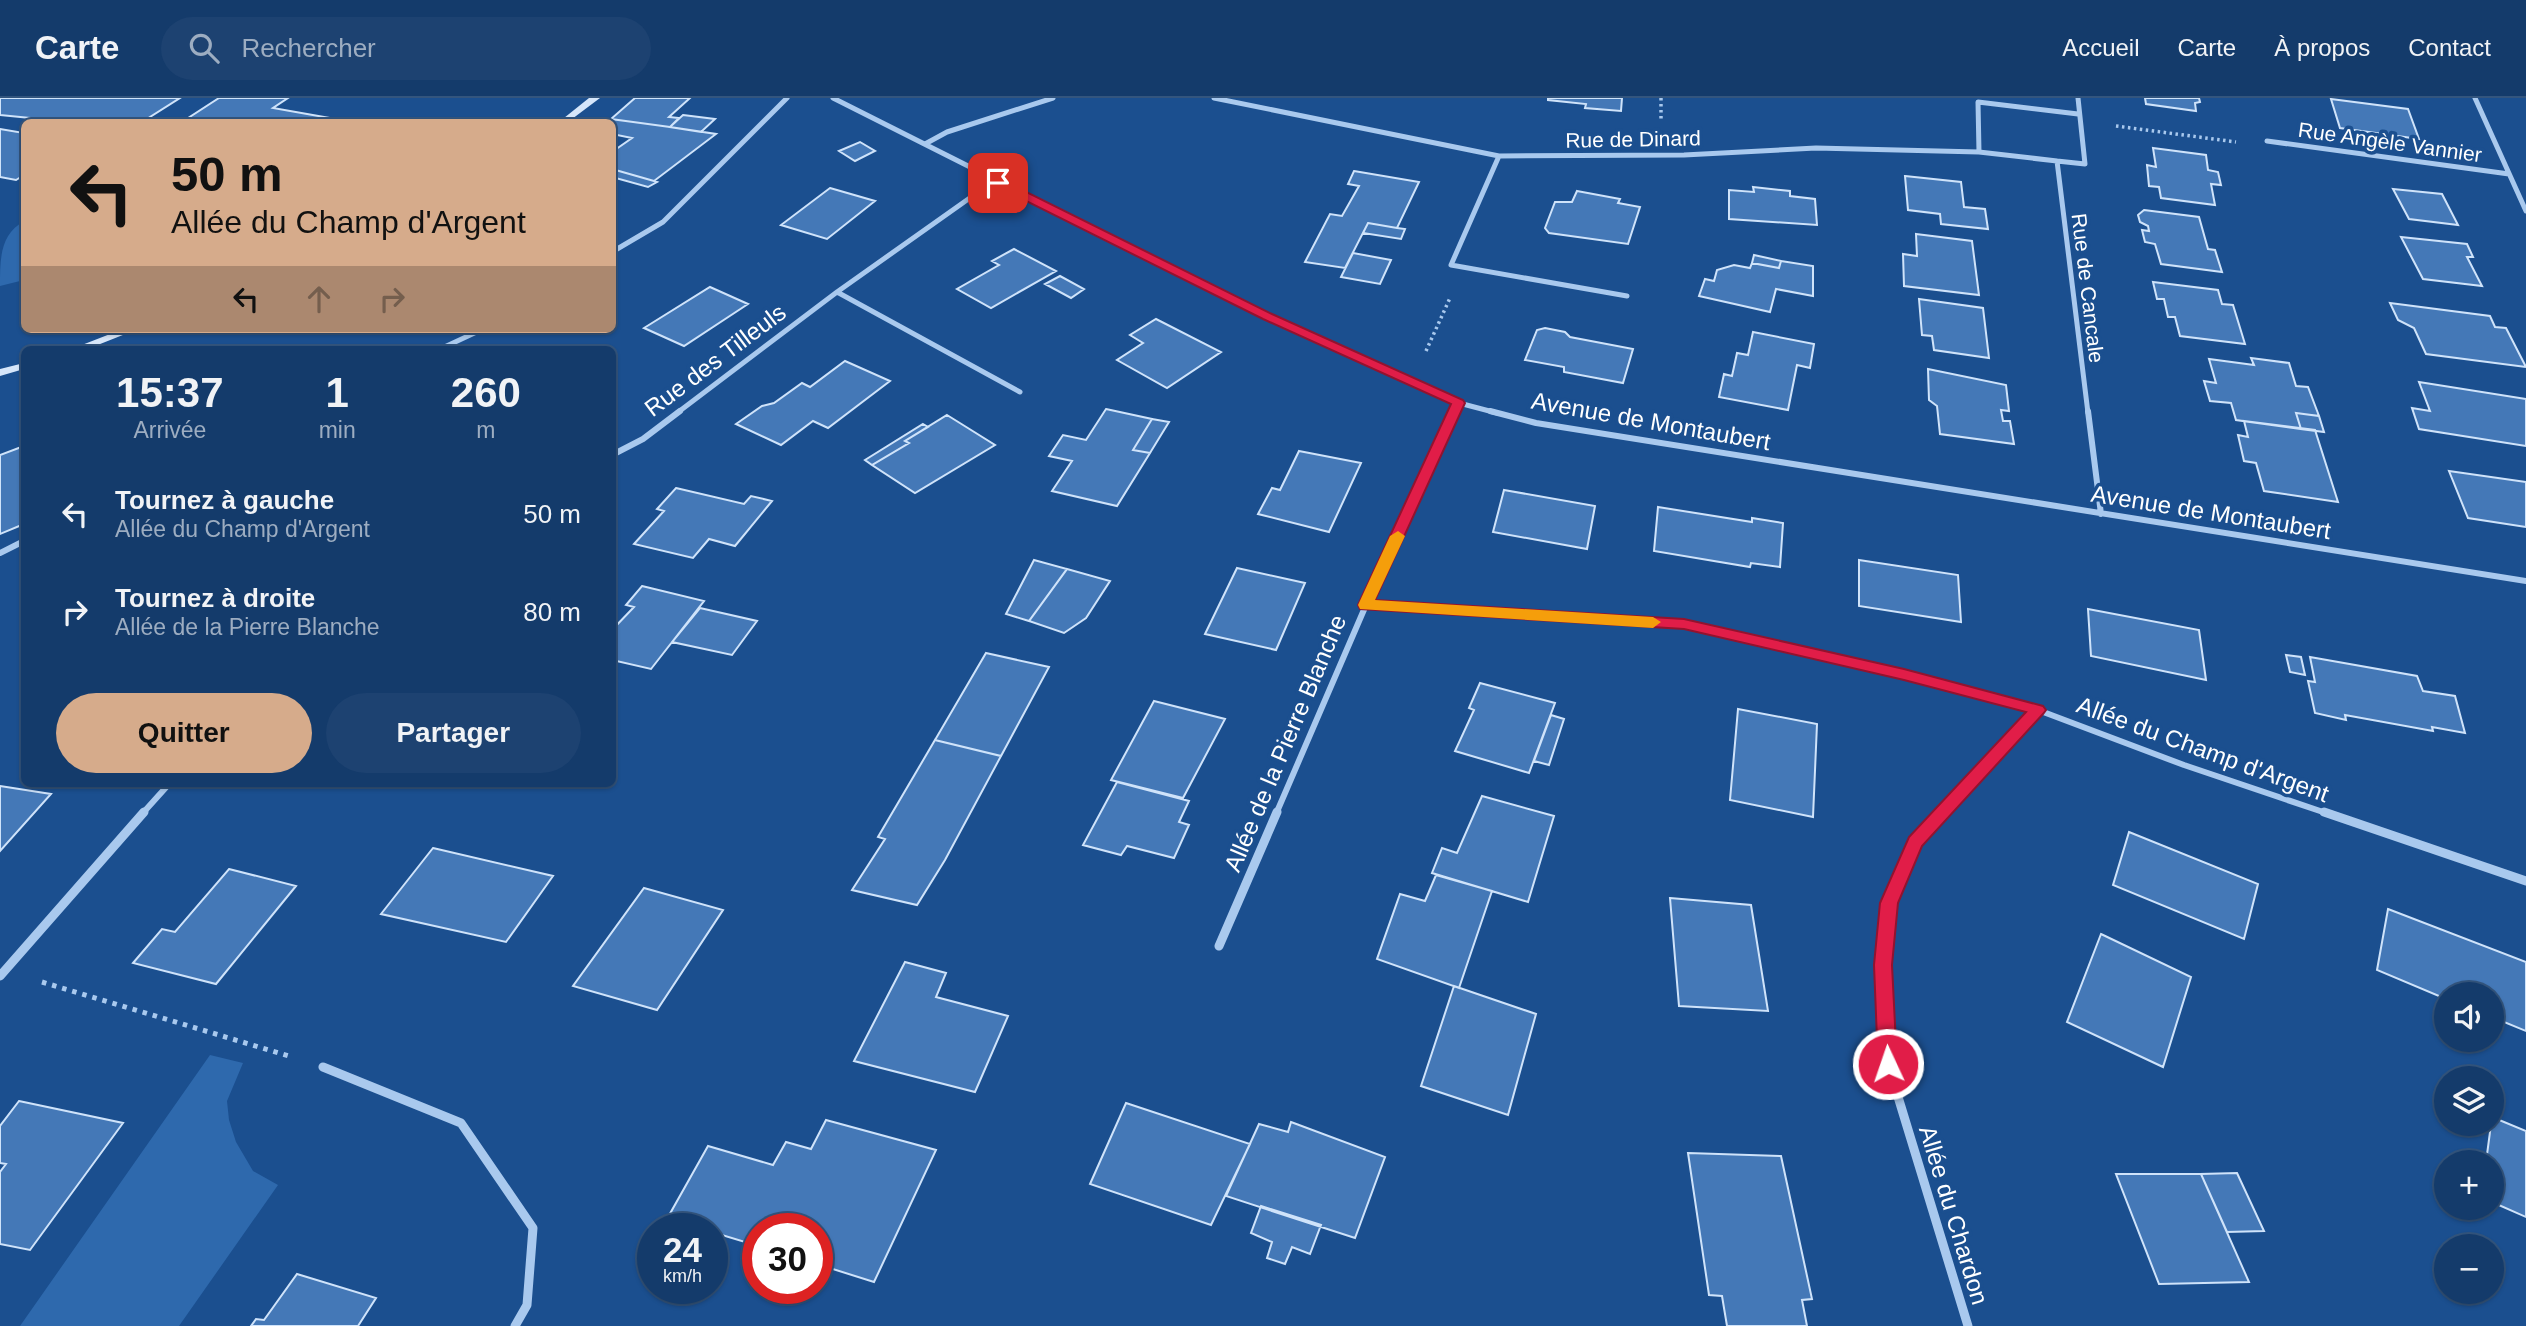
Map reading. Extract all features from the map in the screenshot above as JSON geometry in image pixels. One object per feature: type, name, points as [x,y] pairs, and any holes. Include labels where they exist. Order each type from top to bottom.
[{"type":"main road","points":[[567,119],[595,98]]},
{"type":"main road","points":[[86,346],[123,333]]},
{"type":"main road","points":[[0,373],[21,367]]},
{"type":"street","points":[[616,250],[663,222],[787,98]]},
{"type":"street","name":"Avenue de Montaubert","points":[[833,98],[1268,317],[1459,403],[1536,423],[2526,581]]},
{"type":"street","points":[[925,144],[947,132],[1053,98]]},
{"type":"street","name":"Rue de Dinard","points":[[1214,98],[1499,156],[1684,156],[1816,148],[1979,152],[2057,161]]},
{"type":"street","points":[[2057,161],[2085,164],[2078,98]]},
{"type":"street","name":"Rue Angèle Vannier","points":[[2474,98],[2526,211]]},
{"type":"street","points":[[1979,152],[1978,102],[2078,114]]},
{"type":"street","name":"Rue Angèle Vannier","points":[[2267,141],[2509,174]]},
{"type":"street","points":[[1499,156],[1451,265],[1627,296]]},
{"type":"street","name":"Rue de Cancale","points":[[2057,161],[2101,514]]},
{"type":"street","name":"Rue des Tilleuls","points":[[616,453],[643,439],[837,292],[975,195],[998,183]]},
{"type":"street","points":[[837,292],[1020,392]]},
{"type":"street","points":[[447,346],[474,333]]},
{"type":"street","name":"Allée de la Pierre Blanche","points":[[1219,946],[1366,605],[1459,403]]},
{"type":"street","points":[[0,553],[21,542]]},
{"type":"street","name":"Allée du Champ d'Argent","points":[[1366,605],[1684,624],[1904,674],[2038,710],[2183,765],[2526,881]]},
{"type":"street","name":"Allée du Chardon","points":[[1968,1326],[1888,1064],[1883,965],[1889,903],[1915,842],[2038,710]]},
{"type":"street","points":[[2,973],[166,787]]},
{"type":"street","points":[[323,1067],[461,1123],[533,1228],[527,1306],[515,1326]]},
{"type":"path","points":[[2079,121],[2259,145],[2267,141]]},
{"type":"path","points":[[2,973],[323,1067]]},
{"type":"shaded area","points":[[21,223],[21,281],[0,286],[3,248]]},
{"type":"shaded area","points":[[210,1055],[243,1063],[227,1101],[229,1120],[236,1142],[253,1171],[278,1185],[179,1326],[20,1326]]},
{"type":"building","points":[[0,98],[180,98],[147,119],[41,119],[0,115]]},
{"type":"building","points":[[219,98],[288,98],[273,108],[335,119],[187,119]]},
{"type":"building","points":[[635,98],[690,98],[669,117],[679,118],[670,127],[611,119]]},
{"type":"building","points":[[1548,98],[1622,98],[1621,111],[1585,108],[1586,104]]},
{"type":"building","points":[[2145,98],[2199,98],[2200,102],[2195,103],[2196,111],[2146,104]]},
{"type":"building","points":[[2331,99],[2408,109],[2419,139],[2340,128]]},
{"type":"building","points":[[683,115],[715,119],[701,132],[670,127]]},
{"type":"building","points":[[616,120],[716,134],[654,181],[616,170],[616,149],[632,138],[616,135]]},
{"type":"building","points":[[0,129],[21,132],[21,177],[16,180],[0,177]]},
{"type":"building","points":[[860,142],[875,151],[855,161],[839,151]]},
{"type":"building","points":[[2153,148],[2206,155],[2208,170],[2218,172],[2221,185],[2211,184],[2215,205],[2161,198],[2159,187],[2149,186],[2147,165],[2156,167]]},
{"type":"building","points":[[616,170],[657,182],[648,187],[616,178]]},
{"type":"building","points":[[1354,171],[1419,182],[1397,228],[1368,223],[1345,268],[1305,262],[1330,214],[1342,216],[1359,186],[1348,184]]},
{"type":"building","points":[[1905,176],[1961,182],[1964,207],[1985,209],[1988,229],[1941,224],[1940,214],[1908,210]]},
{"type":"building","points":[[1753,187],[1790,191],[1790,196],[1815,199],[1817,225],[1729,219],[1729,190],[1754,192]]},
{"type":"building","points":[[830,188],[875,201],[827,239],[781,225]]},
{"type":"building","points":[[2393,189],[2442,194],[2458,225],[2409,219]]},
{"type":"building","points":[[1577,191],[1620,199],[1618,203],[1640,207],[1628,244],[1549,233],[1545,228],[1555,202],[1572,202]]},
{"type":"building","points":[[2144,210],[2199,217],[2208,249],[2215,250],[2222,272],[2161,264],[2155,244],[2145,242],[2142,230],[2149,231],[2148,226],[2140,222],[2138,215]]},
{"type":"building","points":[[1368,223],[1405,229],[1401,239],[1363,233]]},
{"type":"building","points":[[1916,234],[1972,241],[1979,295],[1904,286],[1903,254],[1917,256]]},
{"type":"building","points":[[2401,237],[2467,244],[2473,257],[2467,257],[2482,286],[2423,279]]},
{"type":"building","points":[[1014,249],[1056,271],[991,308],[957,289],[999,265],[992,261]]},
{"type":"building","points":[[1353,253],[1391,260],[1380,284],[1341,277]]},
{"type":"building","points":[[1754,255],[1781,261],[1779,268],[1752,263]]},
{"type":"building","points":[[1781,261],[1813,266],[1813,296],[1776,289],[1770,312],[1699,296],[1705,279],[1714,281],[1717,270],[1734,265],[1750,268],[1752,263],[1779,268]]},
{"type":"building","points":[[1060,276],[1084,289],[1071,298],[1045,284]]},
{"type":"building","points":[[2153,282],[2218,290],[2222,304],[2233,305],[2245,344],[2180,336],[2175,317],[2168,317],[2164,299],[2157,299]]},
{"type":"building","points":[[710,287],[748,304],[684,346],[644,328]]},
{"type":"building","points":[[1919,299],[1983,308],[1989,358],[1934,350],[1932,336],[1922,335]]},
{"type":"building","points":[[2390,303],[2490,316],[2495,327],[2506,328],[2526,367],[2426,354],[2414,328],[2398,320]]},
{"type":"building","points":[[1156,319],[1221,352],[1167,388],[1117,360],[1143,343],[1130,335]]},
{"type":"building","points":[[1545,328],[1565,332],[1570,337],[1633,349],[1623,383],[1564,372],[1564,367],[1525,360],[1537,330]]},
{"type":"building","points":[[1753,332],[1814,344],[1810,368],[1797,365],[1788,410],[1719,397],[1724,374],[1732,376],[1737,353],[1748,355]]},
{"type":"building","points":[[2251,358],[2289,363],[2296,386],[2308,387],[2319,416],[2296,413],[2301,429],[2236,420],[2231,403],[2210,401],[2204,381],[2216,383],[2209,359],[2254,365]]},
{"type":"building","points":[[845,361],[890,381],[828,428],[813,421],[781,445],[736,424],[762,406],[774,403],[802,383],[810,387]]},
{"type":"building","points":[[1928,369],[2006,385],[2009,411],[2001,410],[2003,421],[2010,421],[2014,444],[1940,434],[1937,406],[1929,400]]},
{"type":"building","points":[[2419,382],[2526,399],[2526,446],[2419,429],[2412,408],[2430,411]]},
{"type":"building","points":[[1106,409],[1152,419],[1133,450],[1150,453],[1117,506],[1052,491],[1072,461],[1049,456],[1063,435],[1086,440]]},
{"type":"building","points":[[2296,413],[2319,416],[2324,432],[2301,429]]},
{"type":"building","points":[[947,415],[995,445],[915,493],[872,465],[909,443],[905,441]]},
{"type":"building","points":[[1152,419],[1169,422],[1150,453],[1133,450]]},
{"type":"building","points":[[2244,421],[2315,430],[2338,502],[2264,491],[2256,463],[2244,461],[2238,435],[2248,437]]},
{"type":"building","points":[[923,424],[928,427],[905,441],[909,443],[872,465],[865,460]]},
{"type":"building","points":[[21,447],[21,525],[0,534],[0,455]]},
{"type":"building","points":[[1299,451],[1361,463],[1329,532],[1258,514],[1272,488],[1280,490]]},
{"type":"building","points":[[2449,471],[2526,482],[2526,527],[2468,518]]},
{"type":"building","points":[[676,488],[744,504],[751,496],[772,501],[735,546],[709,539],[693,558],[634,544],[664,511],[657,509]]},
{"type":"building","points":[[1504,490],[1595,506],[1587,549],[1493,532]]},
{"type":"building","points":[[1658,507],[1752,522],[1752,518],[1783,523],[1780,567],[1751,563],[1750,567],[1654,551]]},
{"type":"building","points":[[1034,560],[1067,569],[1029,621],[1006,614]]},
{"type":"building","points":[[1859,560],[1958,575],[1961,622],[1859,606]]},
{"type":"building","points":[[1237,568],[1305,583],[1276,650],[1205,634]]},
{"type":"building","points":[[1067,569],[1110,581],[1086,618],[1064,633],[1029,621]]},
{"type":"building","points":[[642,586],[704,601],[651,669],[616,661],[616,626],[634,607],[626,605]]},
{"type":"building","points":[[700,608],[757,621],[732,655],[672,642]]},
{"type":"building","points":[[2088,609],[2199,630],[2206,680],[2091,656]]},
{"type":"building","points":[[986,653],[1049,667],[1001,756],[935,740]]},
{"type":"building","points":[[2286,655],[2301,657],[2305,675],[2290,672]]},
{"type":"building","points":[[2310,657],[2417,676],[2423,691],[2455,696],[2465,733],[2432,727],[2433,731],[2345,715],[2346,720],[2315,713],[2308,681],[2315,682]]},
{"type":"building","points":[[1480,683],[1555,703],[1529,773],[1455,751],[1474,710],[1469,708]]},
{"type":"building","points":[[1154,701],[1225,719],[1183,798],[1111,780]]},
{"type":"building","points":[[1738,709],[1817,724],[1813,817],[1730,800]]},
{"type":"building","points":[[1551,715],[1564,719],[1549,765],[1534,761]]},
{"type":"building","points":[[935,740],[1001,756],[945,860],[917,905],[852,890],[885,839],[878,837]]},
{"type":"building","points":[[1117,782],[1189,801],[1179,822],[1189,825],[1174,858],[1127,846],[1121,855],[1083,845]]},
{"type":"building","points":[[0,786],[51,794],[0,851]]},
{"type":"building","points":[[1482,796],[1554,816],[1528,902],[1432,873],[1442,848],[1457,853]]},
{"type":"building","points":[[2129,832],[2258,884],[2244,939],[2113,885]]},
{"type":"building","points":[[433,848],[553,876],[506,942],[381,914]]},
{"type":"building","points":[[229,869],[296,886],[216,984],[133,963],[162,929],[175,932]]},
{"type":"building","points":[[1436,875],[1492,891],[1459,988],[1377,959],[1400,894],[1425,901]]},
{"type":"building","points":[[644,888],[723,910],[657,1010],[573,986]]},
{"type":"building","points":[[1670,898],[1751,905],[1768,1011],[1679,1006]]},
{"type":"building","points":[[2388,909],[2526,962],[2526,1031],[2504,1022],[2504,982],[2434,982],[2434,994],[2377,970]]},
{"type":"building","points":[[2101,934],[2191,977],[2163,1067],[2067,1022]]},
{"type":"building","points":[[905,962],[946,973],[936,997],[1008,1016],[975,1092],[854,1061]]},
{"type":"building","points":[[1454,986],[1536,1014],[1508,1115],[1421,1086]]},
{"type":"building","points":[[19,1101],[123,1123],[30,1250],[0,1244],[0,1172],[6,1164],[0,1163],[0,1126]]},
{"type":"building","points":[[1126,1103],[1250,1144],[1211,1225],[1090,1184]]},
{"type":"building","points":[[826,1120],[936,1150],[874,1282],[833,1269],[833,1213],[742,1213],[742,1241],[728,1237],[728,1213],[670,1213],[708,1146],[773,1165],[786,1142],[811,1149]]},
{"type":"building","points":[[1291,1122],[1385,1157],[1355,1238],[1226,1196],[1259,1124],[1288,1132]]},
{"type":"building","points":[[2504,1122],[2526,1131],[2526,1217],[2504,1207],[2504,1150],[2488,1150],[2489,1136],[2504,1136]]},
{"type":"building","points":[[1688,1153],[1781,1156],[1812,1299],[1802,1300],[1807,1326],[1727,1326],[1722,1296],[1709,1295]]},
{"type":"building","points":[[2237,1173],[2264,1231],[2227,1232],[2201,1174]]},
{"type":"building","points":[[2116,1174],[2201,1174],[2249,1282],[2159,1284]]},
{"type":"building","points":[[1261,1206],[1321,1225],[1310,1254],[1292,1247],[1285,1264],[1267,1258],[1272,1242],[1251,1233]]},
{"type":"building","points":[[297,1274],[376,1298],[358,1326],[251,1326],[256,1319],[264,1320]]},
{"type":"slow traffic","points":[[1398,536],[1366,605],[1653,622]]},
{"type":"route","points":[[998,183],[1268,317],[1459,403],[1366,605],[1684,624],[1904,674],[2038,710],[1915,842],[1889,903],[1883,965],[1888,1064]]}]
